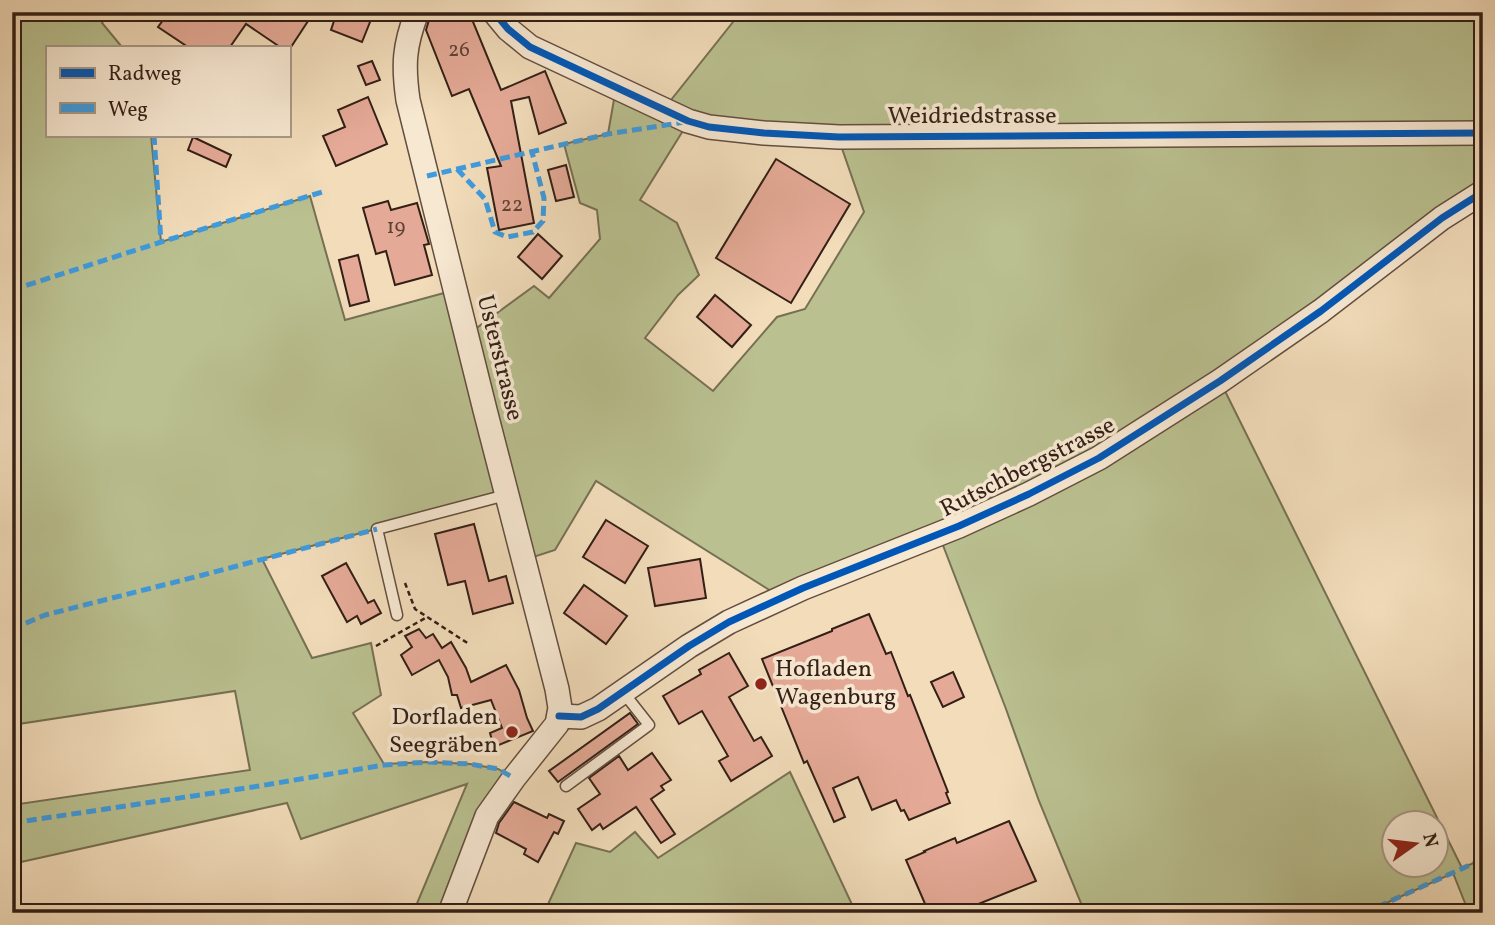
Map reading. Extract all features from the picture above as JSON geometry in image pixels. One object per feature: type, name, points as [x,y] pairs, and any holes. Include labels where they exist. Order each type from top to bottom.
[{"type":"street","name":"Usterstrasse","points":[[416,12],[405,52],[404,75],[408,100],[557,689],[559,716]]},
{"type":"street","name":"Weidriedstrasse","points":[[494,12],[508,29],[530,47],[663,110],[709,127],[839,137],[1483,133]]},
{"type":"street","name":"Rutschbergstrasse","points":[[559,716],[581,717],[598,709],[689,646],[729,622],[803,588],[958,526],[1099,458],[1220,381],[1298,327],[1442,218],[1483,192]]},
{"type":"street","points":[[450,913],[487,816],[551,733],[559,716]]},
{"type":"lane","points":[[397,615],[377,529],[507,495]]},
{"type":"lane","points":[[566,786],[649,725],[622,691]]},
{"type":"path","points":[[405,584],[415,609],[469,645]]},
{"type":"path","points":[[376,646],[427,617]]},
{"type":"green space","points":[[12,12],[109,12],[102,23],[121,46],[46,46],[46,136],[151,136],[161,242],[310,196],[345,320],[455,290],[467,335],[534,286],[549,298],[600,239],[597,210],[580,203],[564,144],[608,134],[616,88],[663,110],[741,12],[1483,12],[1483,192],[1220,381],[1433,810],[1380,810],[1380,880],[1437,880],[1364,913],[1085,913],[1039,801],[939,535],[782,598],[596,481],[555,550],[524,560],[506,495],[262,559],[312,658],[371,643],[381,695],[353,713],[384,764],[470,764],[498,769],[514,778],[450,913],[413,913],[467,784],[301,839],[287,803],[12,864],[12,805],[250,770],[235,691],[12,725]],"holes":[[[689,121],[838,137],[864,212],[805,309],[777,317],[713,391],[645,338],[678,295],[699,275],[677,223],[640,200]]]},
{"type":"green space","points":[[790,772],[856,913],[544,913],[576,843],[610,852],[635,832],[658,858]]},
{"type":"green space","points":[[1450,844],[1462,868],[1483,859],[1483,911],[1469,913],[1453,873],[1450,874]]},
{"type":"building","points":[[169,12],[314,12],[291,47],[279,46],[246,24],[231,46],[186,46],[158,27]]},
{"type":"building","points":[[337,12],[374,12],[362,42],[331,30]]},
{"type":"building","points":[[448,12],[469,12],[501,90],[545,71],[566,123],[539,134],[529,97],[511,101],[534,223],[499,230],[487,168],[501,166],[469,89],[452,96],[426,30],[429,20]]},
{"type":"building","points":[[372,61],[380,80],[366,85],[358,66]]},
{"type":"building","points":[[368,97],[387,144],[336,166],[323,136],[345,127],[338,110]]},
{"type":"building","points":[[193,137],[231,155],[226,167],[188,150]]},
{"type":"building","points":[[776,159],[850,204],[791,303],[716,258]]},
{"type":"building","points":[[566,165],[574,197],[556,201],[548,170]]},
{"type":"building","points":[[388,201],[391,210],[417,203],[429,244],[424,245],[432,275],[395,285],[386,251],[376,254],[363,208]]},
{"type":"building","points":[[538,234],[562,256],[542,279],[518,257]]},
{"type":"building","points":[[358,255],[369,301],[350,306],[339,260]]},
{"type":"building","points":[[715,295],[751,325],[732,347],[697,317]]},
{"type":"building","points":[[606,520],[648,546],[625,583],[583,557]]},
{"type":"building","points":[[474,524],[489,581],[506,576],[513,603],[473,614],[465,581],[448,585],[435,534]]},
{"type":"building","points":[[700,559],[706,598],[655,606],[648,568]]},
{"type":"building","points":[[346,563],[368,603],[374,600],[381,613],[361,624],[357,616],[347,622],[322,576]]},
{"type":"building","points":[[584,585],[627,616],[606,644],[564,613]]},
{"type":"building","points":[[869,614],[886,654],[891,652],[908,696],[910,695],[950,803],[909,820],[896,800],[872,810],[858,777],[833,788],[845,817],[834,822],[807,761],[804,763],[762,659]]},
{"type":"building","points":[[419,629],[426,638],[433,634],[442,648],[451,642],[471,682],[506,665],[519,690],[533,731],[494,747],[490,733],[502,728],[491,700],[461,708],[457,695],[452,695],[448,677],[439,660],[412,675],[401,655],[412,647],[405,636]]},
{"type":"building","points":[[729,653],[748,686],[729,697],[754,741],[761,737],[772,756],[731,781],[719,761],[728,756],[702,711],[679,724],[663,696],[701,674],[699,670]]},
{"type":"building","points":[[953,672],[964,697],[943,707],[931,682]]},
{"type":"building","points":[[630,713],[638,724],[558,782],[549,771]]},
{"type":"building","points":[[652,753],[671,780],[661,786],[664,790],[651,799],[675,834],[661,843],[636,807],[603,829],[600,824],[592,830],[578,809],[600,794],[589,778],[619,756],[628,770]]},
{"type":"building","points":[[514,802],[547,818],[549,814],[564,821],[558,834],[554,832],[538,862],[524,854],[526,849],[496,833],[499,823]]},
{"type":"building","points":[[1009,821],[1036,881],[956,913],[929,913],[906,860],[955,838],[957,843]]},
{"type":"marked path","points":[[427,176],[608,134],[685,122]]},
{"type":"marked path","points":[[154,136],[161,242]]},
{"type":"marked path","points":[[457,169],[485,199],[495,232],[507,237],[533,232],[543,221],[544,198],[532,152]]},
{"type":"marked path","points":[[12,290],[322,192]]},
{"type":"marked path","points":[[12,629],[45,615],[377,529]]},
{"type":"marked path","points":[[12,823],[384,765],[429,762],[470,764],[498,769],[514,778]]},
{"type":"marked path","points":[[1364,913],[1483,859]]},
{"type":"cycle path","points":[[494,12],[508,29],[530,47],[688,121],[709,127],[839,137],[1483,133]]},
{"type":"cycle path","points":[[559,716],[581,717],[598,709],[689,646],[729,622],[803,588],[959,526],[1099,458],[1220,381],[1321,311],[1442,218],[1483,192]]},
{"type":"place","name":"Hofladen Wagenburg","points":[[761,684]]},
{"type":"place","name":"Dorfladen Seegräben","points":[[512,732]]}]
